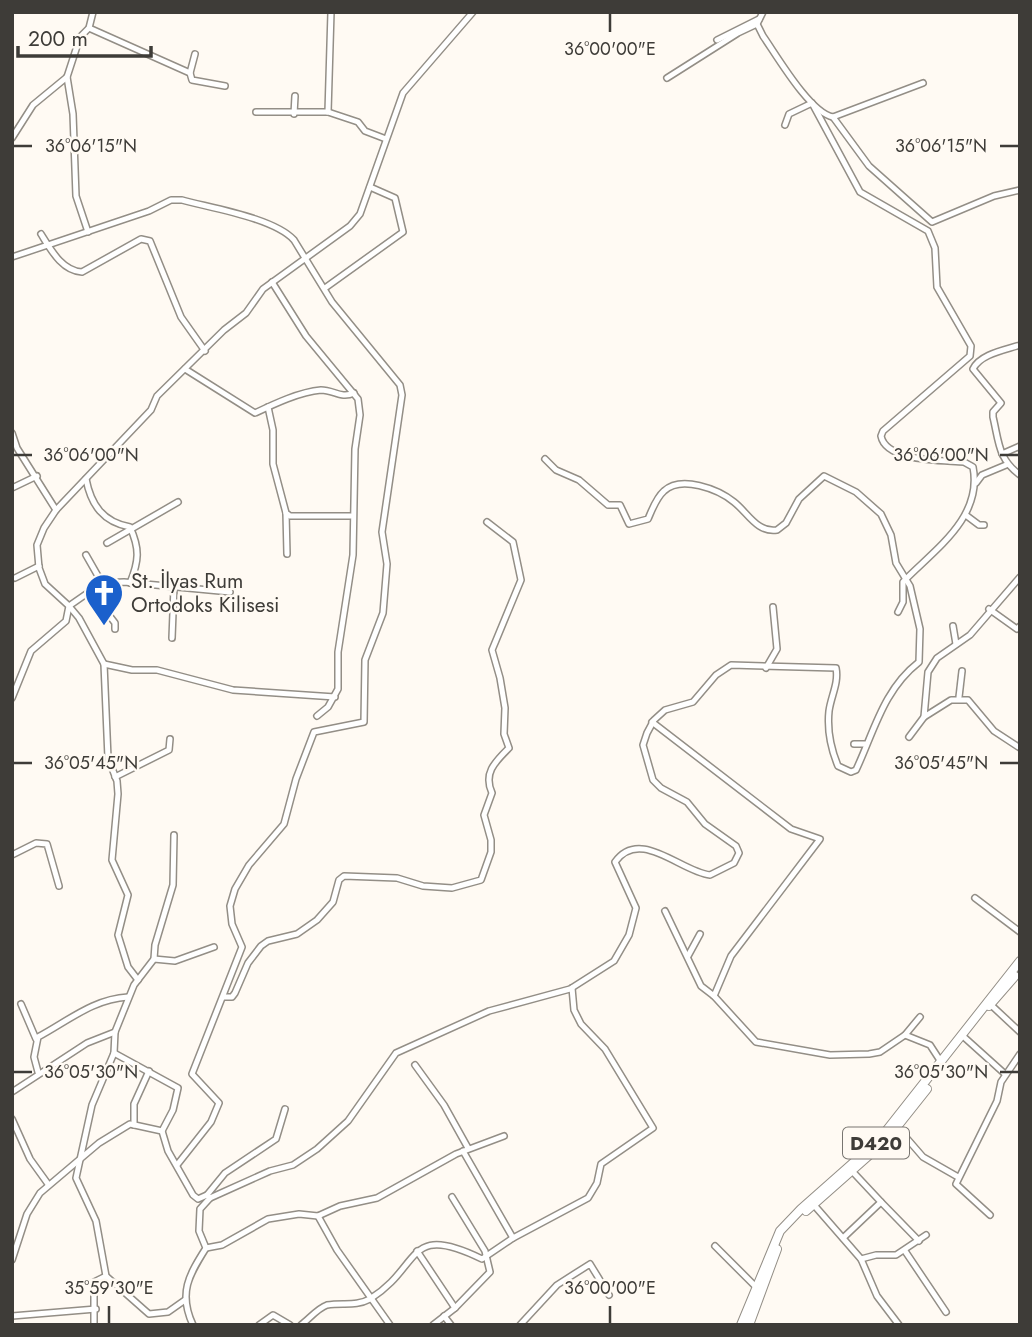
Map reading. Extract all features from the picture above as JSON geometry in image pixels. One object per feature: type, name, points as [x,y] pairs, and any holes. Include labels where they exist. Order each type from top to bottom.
[{"type":"highway","name":"D420","points":[[741,1325],[773,1244],[788,1221],[879,1140],[1020,961]]},
{"type":"highway","name":"D420","points":[[749,1325],[782,1237],[897,1127],[990,1004],[1020,970]]},
{"type":"street","points":[[88,232],[76,196],[73,114],[67,77],[80,37],[89,28],[93,12]]},
{"type":"street","points":[[328,112],[332,57],[331,12]]},
{"type":"street","points":[[138,980],[128,967],[118,935],[128,895],[112,860],[118,794],[116,777],[108,758],[104,664],[79,618],[45,584],[38,566],[37,545],[56,510],[151,410],[157,396],[246,313],[262,289],[350,226],[360,214],[403,93],[473,12]]},
{"type":"street","points":[[667,78],[758,22],[763,12]]},
{"type":"street","points":[[716,40],[758,22]]},
{"type":"street","points":[[758,22],[812,103],[860,191],[928,231],[935,248],[937,287],[971,346],[970,356],[883,430],[882,442],[907,456],[964,462],[973,467],[976,483]]},
{"type":"street","points":[[89,28],[190,73]]},
{"type":"street","points":[[195,54],[190,73],[192,80],[225,86]]},
{"type":"street","points":[[12,138],[33,105],[67,77]]},
{"type":"street","points":[[812,103],[826,116],[833,117],[923,83]]},
{"type":"street","points":[[294,114],[295,96]]},
{"type":"street","points":[[785,125],[789,114],[812,103]]},
{"type":"street","points":[[256,112],[328,112],[358,122],[365,131],[386,139]]},
{"type":"street","points":[[833,117],[869,166],[932,222],[994,196],[1020,190]]},
{"type":"street","points":[[325,288],[403,232],[395,198],[370,187]]},
{"type":"street","points":[[12,257],[88,232],[171,200],[182,200],[287,232],[350,326],[400,385],[402,395],[383,532],[387,564],[383,613],[365,660],[364,722],[314,732],[296,779],[284,824],[249,865],[235,889],[230,906],[232,924],[242,947],[224,997],[198,1053],[192,1074],[219,1103],[211,1122],[177,1165]]},
{"type":"street","points":[[41,234],[66,268],[82,272],[141,239],[149,241],[181,317],[205,351]]},
{"type":"street","points":[[272,282],[306,336],[358,399],[360,415],[351,516],[353,555],[338,652],[335,697],[317,716]]},
{"type":"street","points":[[1020,345],[976,362],[973,369],[1001,403],[993,412],[993,417],[1002,454],[1006,465],[1020,475]]},
{"type":"street","points":[[185,369],[255,413],[320,390],[338,396],[354,393]]},
{"type":"street","points":[[268,407],[273,430],[273,464],[286,513],[287,554]]},
{"type":"street","points":[[12,433],[17,448],[56,510]]},
{"type":"street","points":[[1002,454],[1020,446]]},
{"type":"street","points":[[114,1053],[178,1088],[173,1110],[162,1131],[168,1151],[193,1195],[198,1199],[270,1171],[293,1165],[317,1149],[348,1121],[396,1053],[489,1011],[572,988],[614,961],[633,923],[636,908],[615,862],[619,856],[643,848],[654,850],[686,869],[710,875],[734,863],[739,853],[736,846],[705,824],[687,802],[661,788],[653,780],[643,745],[652,722],[666,710],[693,702],[716,675],[731,665],[836,668],[837,677],[829,713],[830,742],[838,766],[845,772],[856,770],[865,744],[890,693],[919,662],[920,629],[907,579],[896,563],[891,535],[881,514],[856,492],[826,476],[812,484],[799,499],[786,523],[777,530],[762,529],[734,502],[713,490],[685,485],[666,489],[648,519],[629,524],[620,505],[608,505],[579,480],[556,470],[545,459]]},
{"type":"street","points":[[898,612],[907,579],[967,516],[976,483],[982,475],[1006,465]]},
{"type":"street","points":[[12,488],[37,476]]},
{"type":"street","points":[[86,479],[89,497],[96,508],[117,525],[130,527]]},
{"type":"street","points":[[107,543],[130,527],[178,502]]},
{"type":"street","points":[[286,513],[290,516],[351,516]]},
{"type":"street","points":[[967,516],[979,525],[984,525]]},
{"type":"street","points":[[224,997],[232,997],[235,993],[248,963],[261,946],[268,941],[297,934],[326,911],[333,902],[339,880],[344,876],[397,878],[423,886],[452,888],[481,880],[491,852],[491,840],[484,815],[492,793],[487,783],[488,774],[509,748],[504,734],[502,688],[492,650],[521,580],[513,542],[487,522]]},
{"type":"street","points":[[130,527],[139,546],[138,565],[130,583]]},
{"type":"street","points":[[86,555],[102,583],[102,607],[115,623],[115,629]]},
{"type":"street","points":[[15,578],[38,566]]},
{"type":"street","points":[[924,717],[928,672],[937,658],[970,635],[1020,577]]},
{"type":"street","points":[[12,698],[31,651],[66,621],[69,606],[102,583],[230,592]]},
{"type":"street","points":[[172,638],[174,587]]},
{"type":"street","points":[[766,668],[777,643],[773,607]]},
{"type":"street","points":[[991,610],[1017,629],[1020,626]]},
{"type":"street","points":[[953,626],[956,644]]},
{"type":"street","points":[[919,662],[928,672]]},
{"type":"street","points":[[104,664],[132,670],[157,670],[233,690],[335,697]]},
{"type":"street","points":[[959,697],[962,671]]},
{"type":"street","points":[[909,737],[924,717],[959,697]]},
{"type":"street","points":[[959,697],[977,707],[983,720],[994,731],[1020,748]]},
{"type":"street","points":[[652,722],[791,829],[820,839],[732,956],[714,996]]},
{"type":"street","points":[[116,777],[169,750],[170,739]]},
{"type":"street","points":[[854,744],[865,744]]},
{"type":"street","points":[[174,835],[173,885],[155,945],[155,959],[128,997],[115,1032],[114,1053],[92,1105],[77,1182],[96,1221],[106,1276],[149,1314],[167,1312],[185,1300]]},
{"type":"street","points":[[12,855],[36,843],[47,844],[58,886]]},
{"type":"street","points":[[975,898],[999,922],[1020,932]]},
{"type":"street","points":[[665,911],[701,986],[714,996],[749,1038],[765,1046],[792,1046],[830,1055],[880,1052],[905,1035],[920,1017]]},
{"type":"street","points":[[688,956],[700,934]]},
{"type":"street","points":[[155,959],[175,961],[215,947]]},
{"type":"street","points":[[1013,978],[1020,985]]},
{"type":"street","points":[[301,1325],[325,1306],[357,1305],[371,1298],[417,1251],[444,1243],[482,1259],[513,1238],[588,1198],[597,1183],[601,1164],[653,1128],[605,1049],[581,1024],[574,1010],[572,988]]},
{"type":"street","points":[[36,1039],[78,1012],[111,998],[128,997]]},
{"type":"street","points":[[21,1004],[36,1039],[34,1057],[38,1072]]},
{"type":"street","points":[[990,1004],[1020,1032]]},
{"type":"street","points":[[12,1093],[38,1072],[87,1043],[115,1032]]},
{"type":"street","points":[[905,1035],[930,1045],[941,1062]]},
{"type":"street","points":[[965,1038],[1005,1074]]},
{"type":"street","points":[[990,1215],[956,1184],[998,1101],[1005,1074],[1020,1055]]},
{"type":"street","points":[[415,1065],[444,1105],[513,1238]]},
{"type":"street","points":[[134,1125],[134,1104],[149,1071]]},
{"type":"street","points":[[206,1248],[199,1231],[200,1209],[225,1173],[276,1139],[285,1109]]},
{"type":"street","points":[[12,1119],[30,1159],[48,1184]]},
{"type":"street","points":[[12,1260],[27,1214],[48,1184],[116,1130],[134,1125],[162,1131]]},
{"type":"street","points":[[897,1127],[923,1157],[958,1177]]},
{"type":"street","points":[[193,1325],[185,1300],[187,1279],[206,1248],[222,1245],[268,1219],[299,1214],[318,1216],[340,1206],[377,1198],[465,1150],[504,1136]]},
{"type":"street","points":[[852,1171],[919,1241]]},
{"type":"street","points":[[433,1325],[490,1272],[486,1256],[452,1197]]},
{"type":"street","points":[[843,1238],[881,1202]]},
{"type":"street","points":[[814,1205],[860,1259],[877,1296],[899,1325]]},
{"type":"street","points":[[318,1216],[337,1250],[390,1325]]},
{"type":"street","points":[[860,1259],[876,1255],[896,1255],[926,1236]]},
{"type":"street","points":[[715,1246],[757,1289]]},
{"type":"street","points":[[417,1251],[454,1308]]},
{"type":"street","points":[[905,1251],[946,1312]]},
{"type":"street","points":[[520,1325],[557,1285],[590,1264],[609,1295]]},
{"type":"street","points":[[94,1325],[94,1282],[106,1276]]},
{"type":"street","points":[[12,1316],[96,1309]]},
{"type":"street","points":[[259,1325],[273,1315],[290,1325]]},
{"type":"street","points":[[444,1315],[451,1325]]},
{"type":"place","name":"St. İlyas Rum Ortodoks Kilisesi","points":[[104,627]]}]
